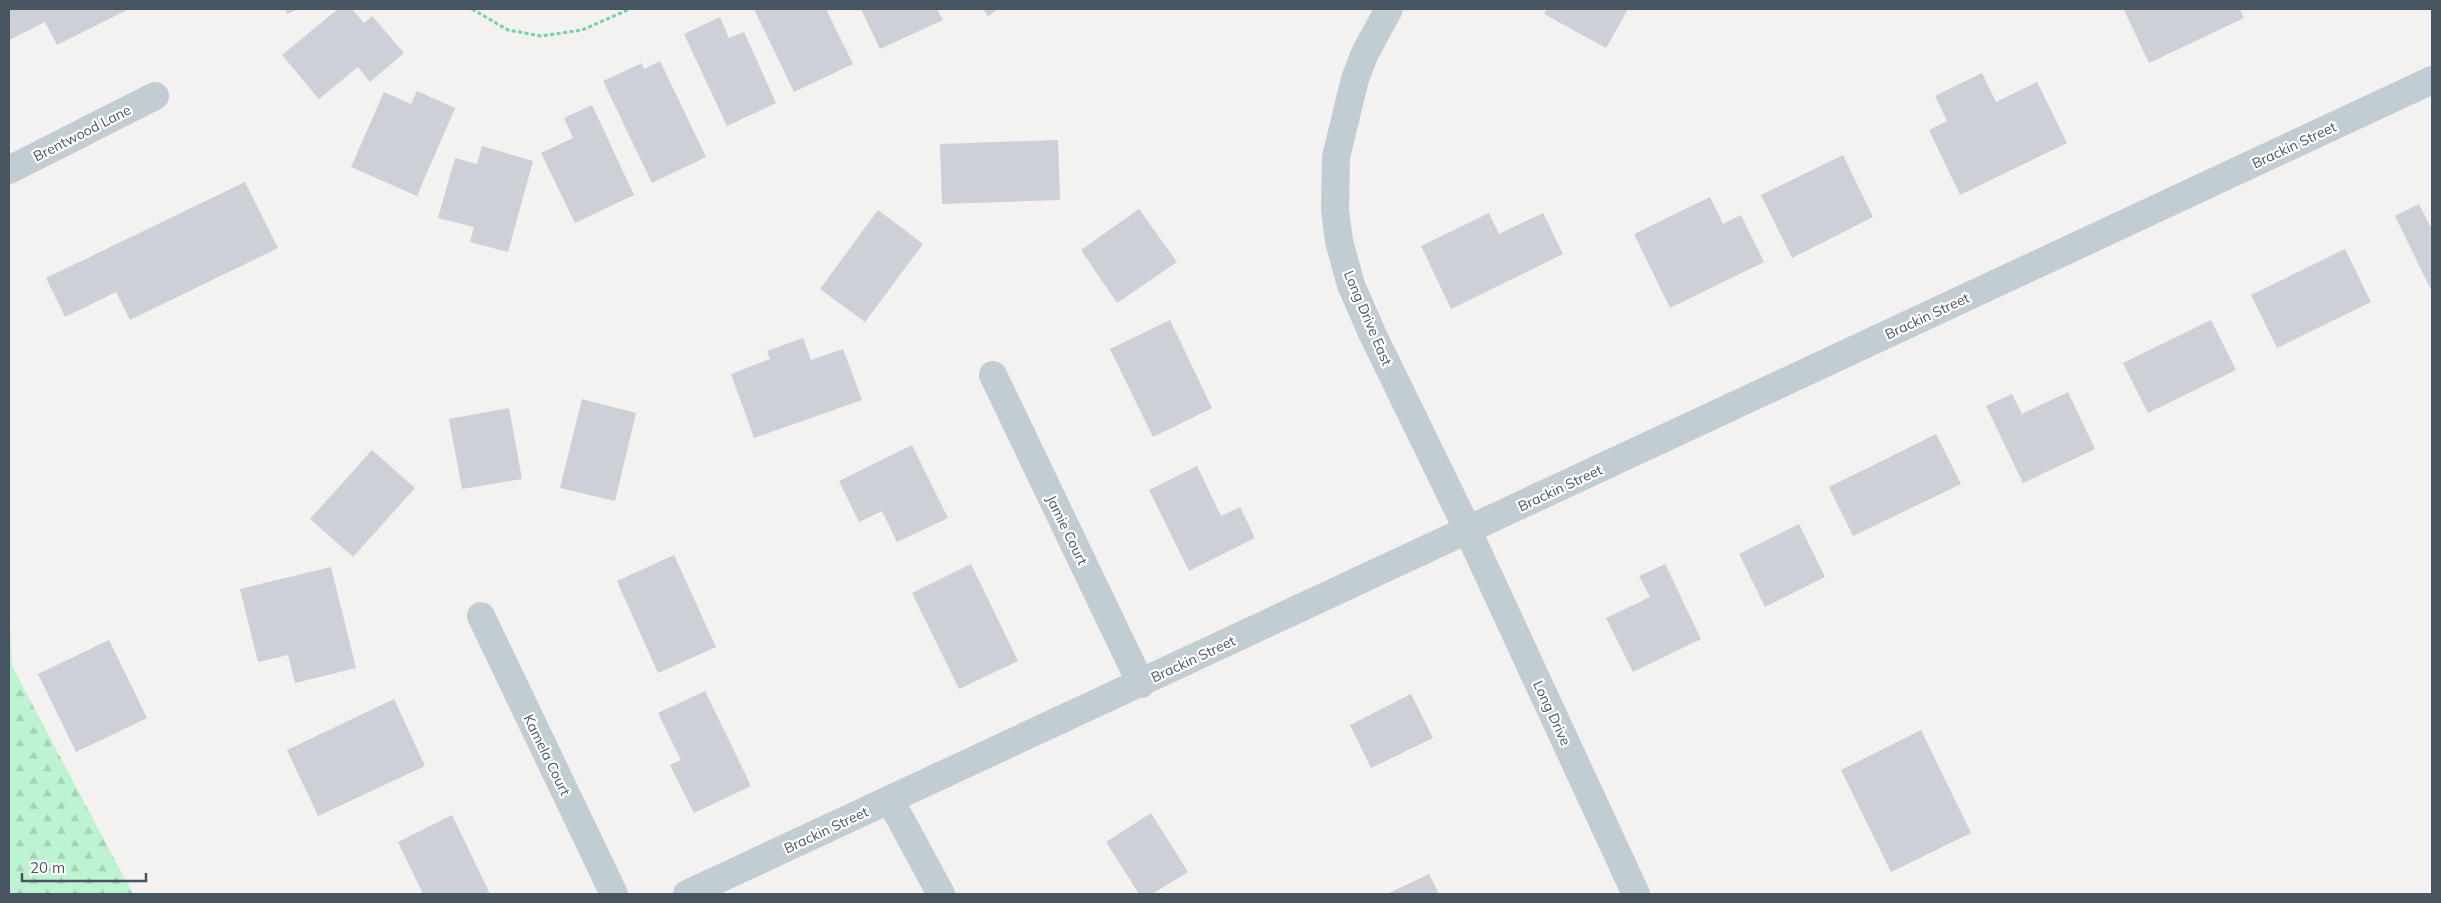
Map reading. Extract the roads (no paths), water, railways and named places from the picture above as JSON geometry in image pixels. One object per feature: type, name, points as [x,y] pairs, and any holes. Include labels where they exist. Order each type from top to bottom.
[{"type":"street","name":"Long Drive East","points":[[1389,9],[1365,53],[1355,79],[1336,157],[1335,210],[1339,241],[1351,285],[1372,333],[1468,531]]},
{"type":"street","name":"Brackin Street","points":[[687,894],[1141,684],[2432,80]]},
{"type":"street","name":"Brentwood Lane","points":[[9,170],[155,96]]},
{"type":"street","name":"Jamie Court","points":[[993,376],[1141,684]]},
{"type":"street","name":"Long Drive","points":[[1468,531],[1636,894]]},
{"type":"street","name":"Kamela Court","points":[[480,616],[614,894]]},
{"type":"street","points":[[890,800],[941,894]]}]
